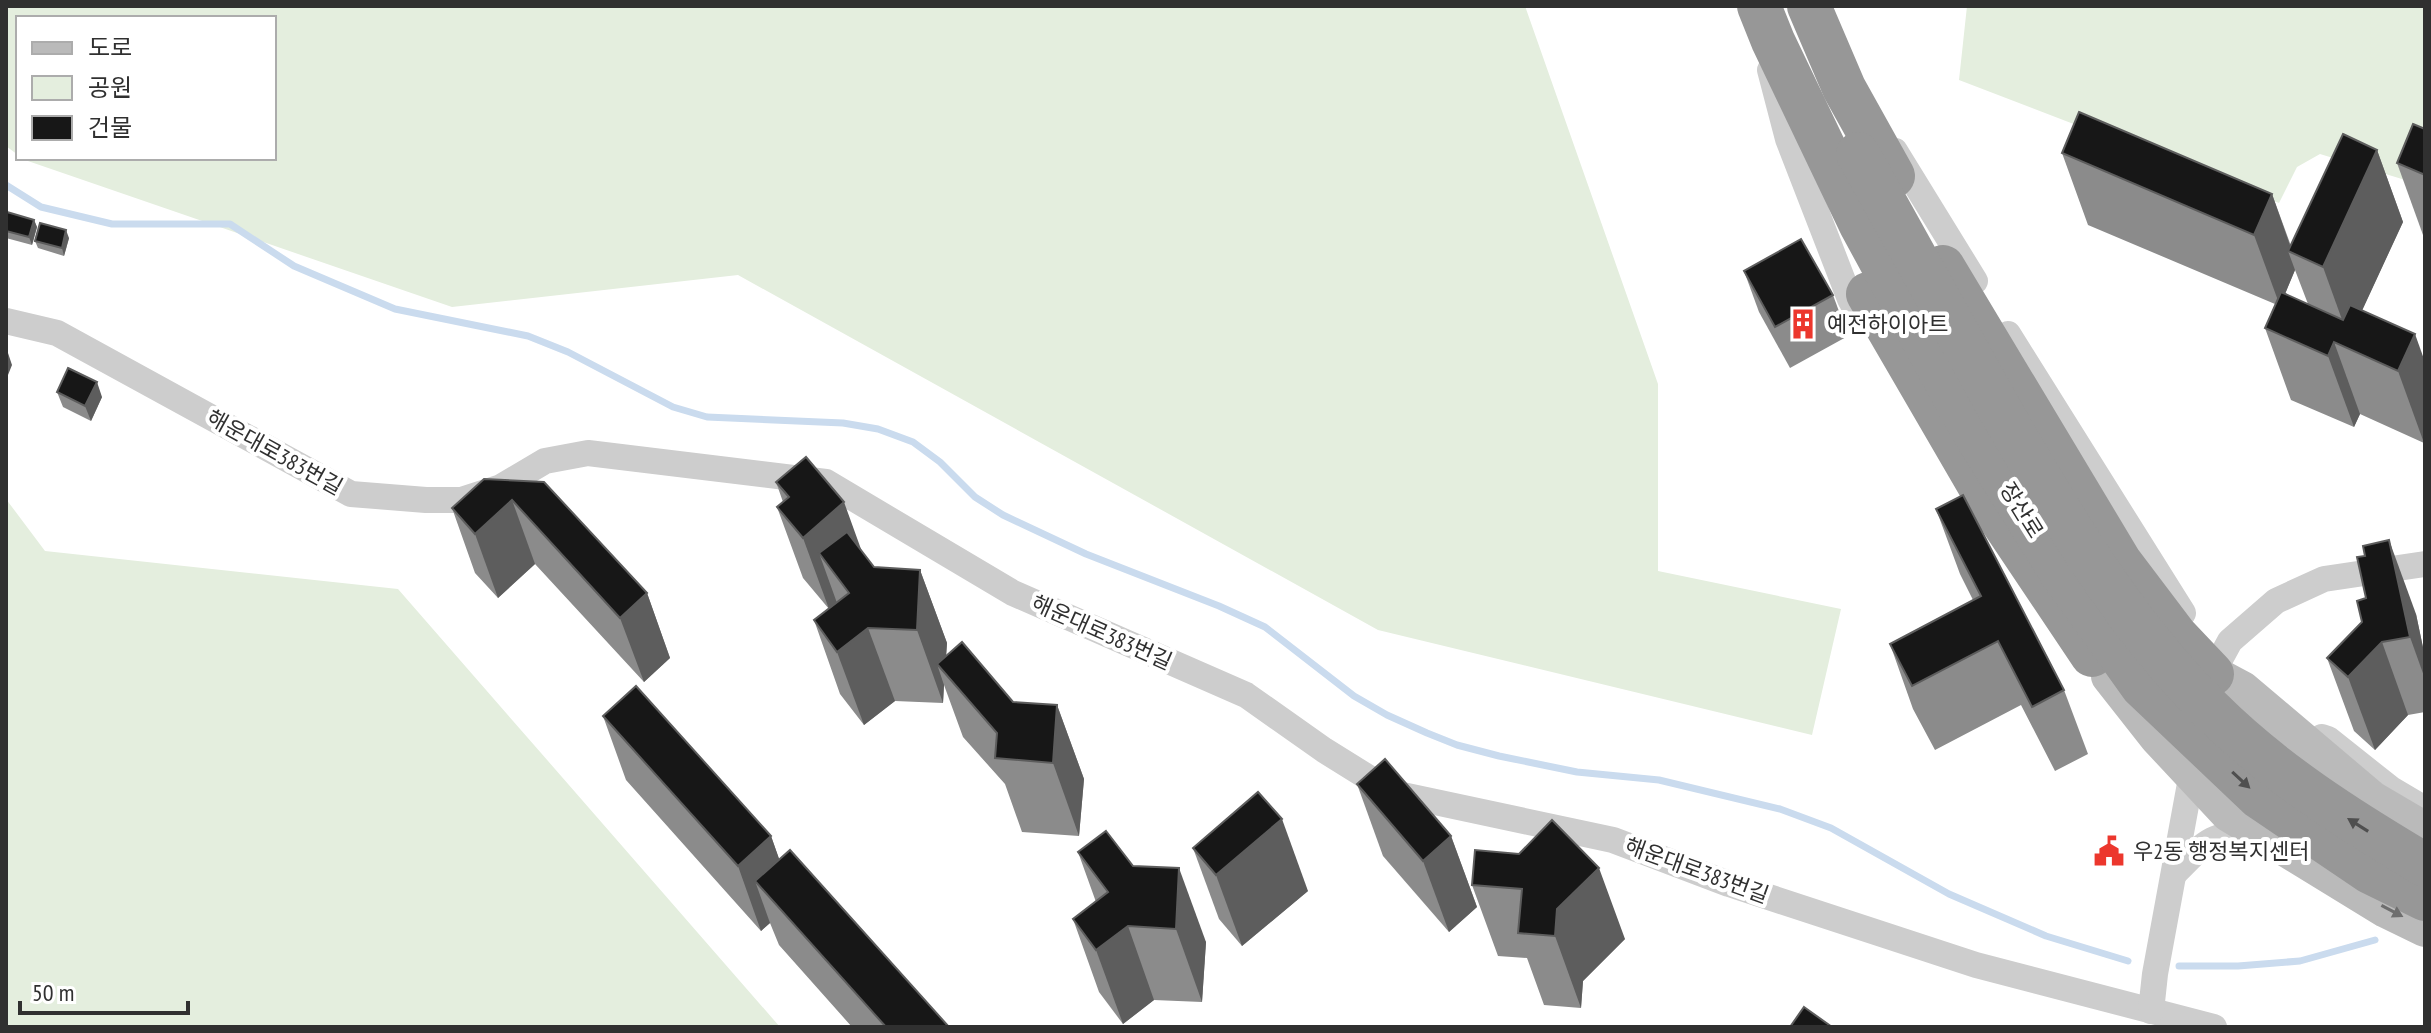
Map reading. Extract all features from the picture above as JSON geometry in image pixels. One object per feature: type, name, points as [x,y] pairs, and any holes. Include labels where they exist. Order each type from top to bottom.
[{"type":"highway","points":[[1736,6],[1745,32],[1868,294],[1986,497],[2092,655]]},
{"type":"highway","name":"장산로","points":[[1756,6],[1861,225],[1972,429],[2062,574],[2142,686],[2259,797],[2370,872],[2425,899]]},
{"type":"highway","name":"장산로","points":[[1786,6],[1824,93],[2029,460],[2092,563],[2145,635],[2211,710],[2285,775],[2352,822],[2425,865]]},
{"type":"highway","points":[[1809,6],[1844,88],[1936,255],[2120,562],[2176,636],[2212,674]]},
{"type":"main road","points":[[2092,655],[2158,737],[2229,813],[2386,909],[2425,928]]},
{"type":"main road","points":[[2212,674],[2242,690],[2372,800],[2425,831]]},
{"type":"street","points":[[1756,6],[1788,139],[1850,299],[2008,567],[2127,724],[2193,773]]},
{"type":"street","points":[[1802,6],[2187,621],[2212,674]]},
{"type":"street","name":"해운대로383번길","points":[[6,321],[57,333],[351,494],[461,500],[501,487],[545,461],[588,453],[826,482],[1013,593],[1246,695],[1324,750],[1393,793],[1613,840],[1729,884],[1976,965],[2214,1027]]},
{"type":"street","points":[[2151,1011],[2200,719],[2212,674],[2230,641],[2276,601],[2324,579],[2425,564]]},
{"type":"street","points":[[2277,720],[2328,739],[2391,789],[2425,809]]},
{"type":"street","points":[[2175,873],[2201,846],[2228,832],[2259,831]]},
{"type":"green space","points":[[6,6],[1525,6],[1658,384],[1658,571],[1841,609],[1812,735],[1378,630],[738,275],[452,307],[25,160],[276,160],[276,16],[16,16],[16,154],[6,146]]},
{"type":"green space","points":[[1967,6],[2425,6],[2425,179],[2415,183],[2320,154],[2297,167],[2279,203],[1959,80]]},
{"type":"green space","points":[[6,499],[45,551],[398,589],[780,1027],[6,1027]]},
{"type":"building","points":[[2079,112],[2272,194],[2254,235],[2062,153]]},
{"type":"building","points":[[2413,124],[2425,129],[2425,175],[2397,163]]},
{"type":"building","points":[[2343,134],[2377,150],[2323,267],[2288,251]]},
{"type":"building","points":[[7,212],[34,220],[29,237],[6,231]]},
{"type":"building","points":[[40,223],[66,230],[62,248],[35,241]]},
{"type":"building","points":[[1801,239],[1833,295],[1775,327],[1744,271]]},
{"type":"building","points":[[2281,292],[2343,320],[2350,305],[2415,334],[2398,371],[2334,342],[2328,356],[2265,328]]},
{"type":"building","points":[[68,368],[97,382],[85,406],[57,392]]},
{"type":"building","points":[[806,457],[844,502],[803,538],[777,507],[789,497],[776,482]]},
{"type":"building","points":[[484,479],[544,482],[647,593],[620,618],[512,500],[475,534],[452,508]]},
{"type":"building","points":[[1963,495],[2064,690],[2032,707],[1998,641],[1912,686],[1890,644],[1981,596],[1936,509]]},
{"type":"building","points":[[847,532],[874,567],[920,570],[917,630],[868,628],[837,652],[814,620],[849,593],[819,553]]},
{"type":"building","points":[[2389,540],[2410,637],[2382,642],[2348,677],[2327,658],[2362,622],[2357,601],[2366,598],[2357,557],[2365,556],[2363,546]]},
{"type":"building","points":[[962,642],[1013,702],[1057,705],[1053,763],[995,758],[997,733],[937,664]]},
{"type":"building","points":[[636,686],[771,836],[738,866],[603,716]]},
{"type":"building","points":[[1385,759],[1451,836],[1423,861],[1357,784]]},
{"type":"building","points":[[1258,792],[1282,819],[1216,875],[1193,848]]},
{"type":"building","points":[[1552,820],[1599,868],[1557,909],[1555,936],[1518,933],[1522,889],[1472,885],[1475,850],[1519,854]]},
{"type":"building","points":[[1106,831],[1133,866],[1179,868],[1176,929],[1128,926],[1096,950],[1073,919],[1108,892],[1078,852]]},
{"type":"building","points":[[790,850],[949,1027],[886,1027],[755,881]]},
{"type":"building","points":[[1804,1007],[1832,1027],[1790,1027]]},
{"type":"waterway","points":[[6,185],[41,207],[112,224],[230,224],[294,266],[395,309],[528,336],[568,352],[673,407],[707,417],[843,423],[878,429],[913,442],[940,462],[975,497],[1003,515],[1086,554],[1265,627],[1354,696],[1427,733],[1499,756],[1577,772],[1659,780],[1780,809],[1831,828],[1949,894],[2046,936],[2128,961]]},
{"type":"waterway","points":[[2179,966],[2238,966],[2300,961],[2375,940]]},
{"type":"place","name":"예전하이아트","points":[[1803,324]]},
{"type":"place","name":"우2동 행정복지센터","points":[[2109,851]]}]
